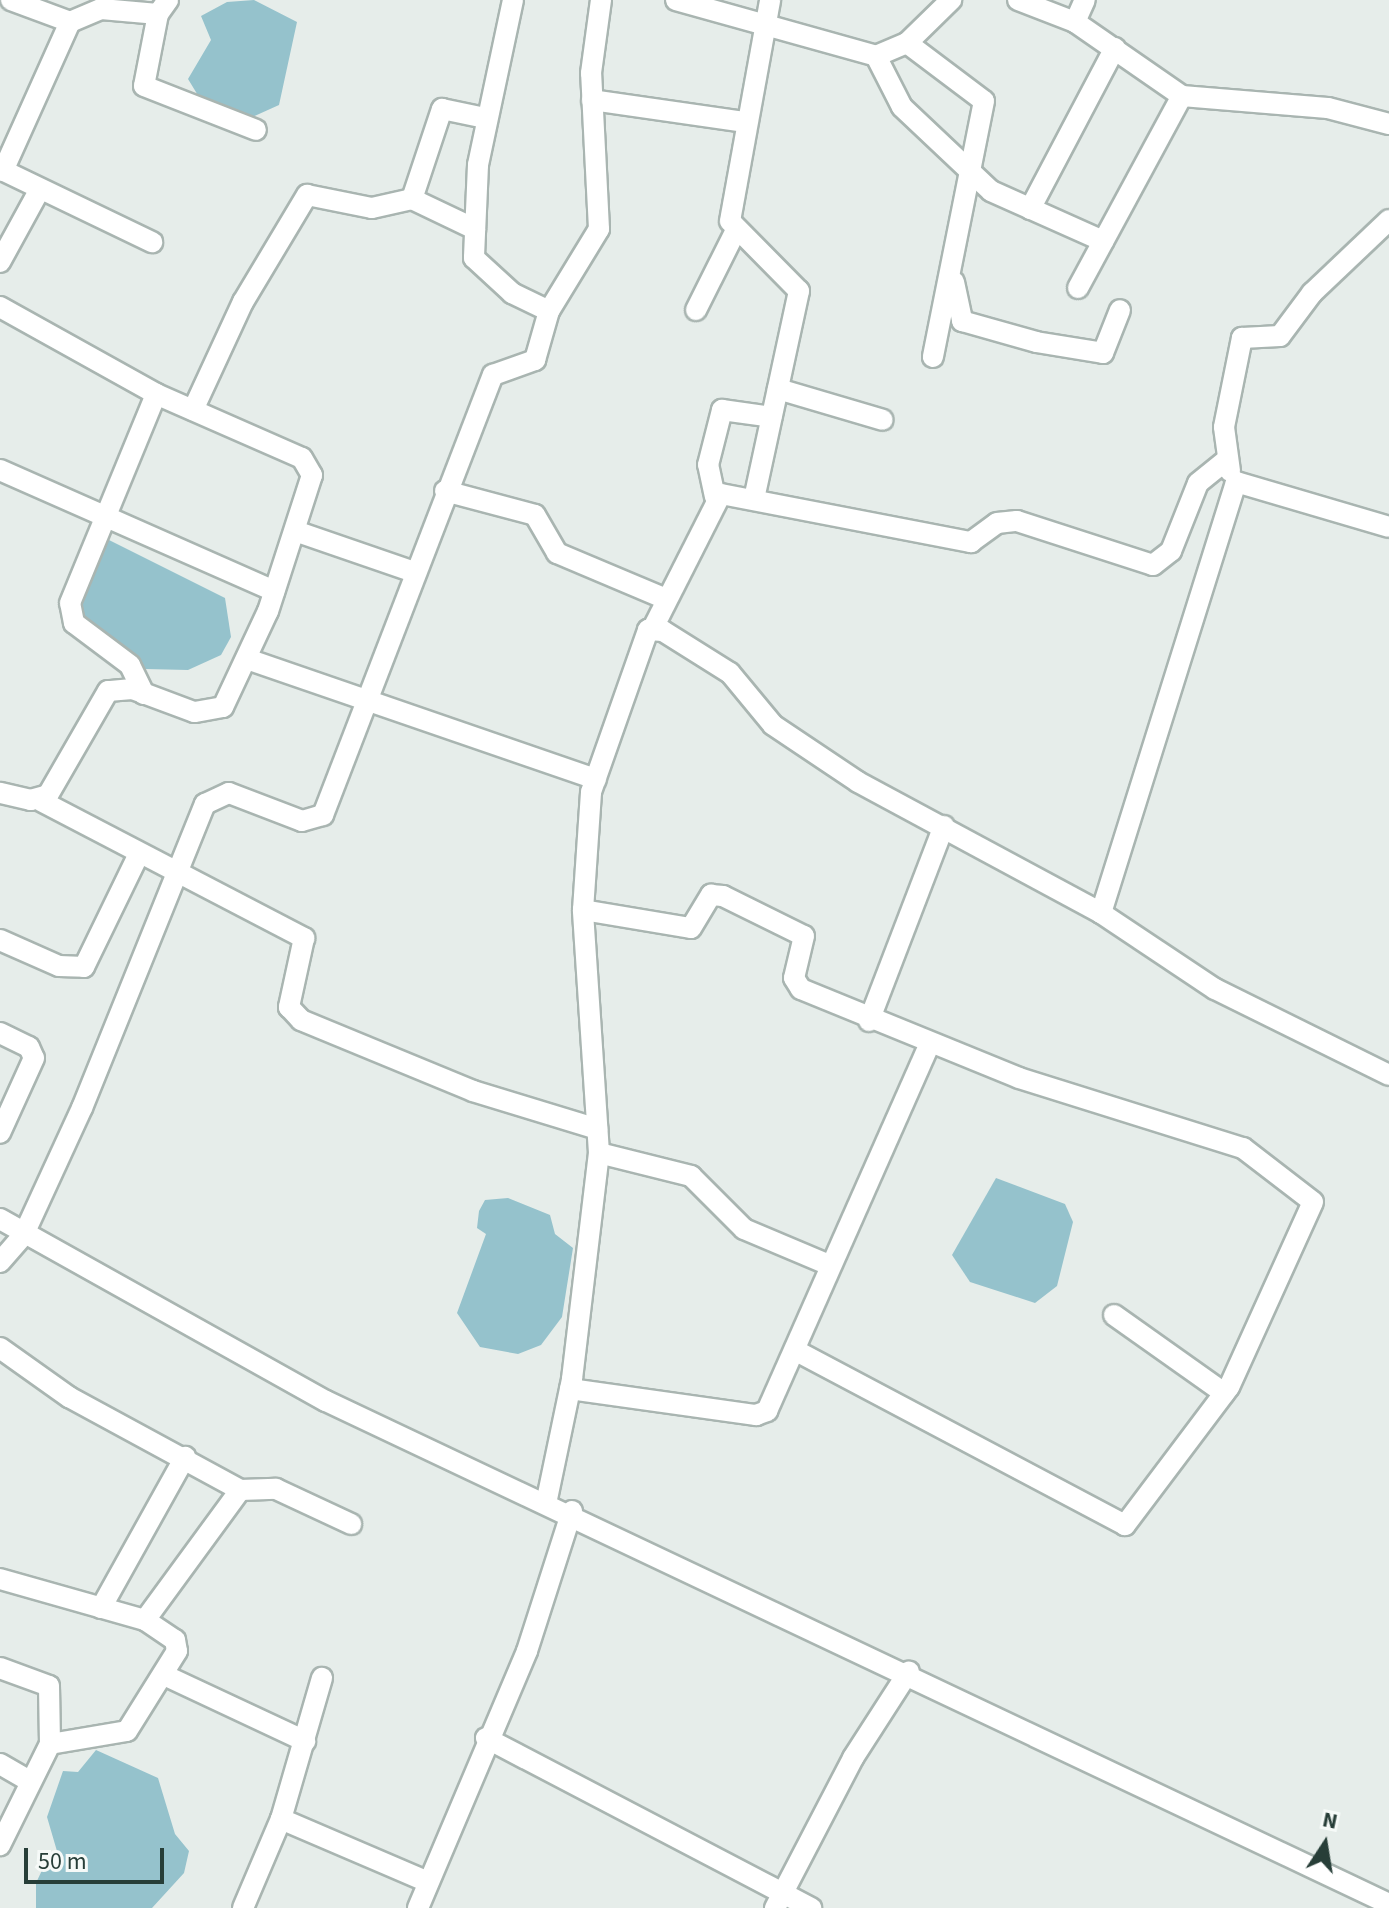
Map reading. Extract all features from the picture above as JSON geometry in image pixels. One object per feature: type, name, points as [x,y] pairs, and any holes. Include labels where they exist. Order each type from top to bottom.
[{"type":"street","points":[[11,0],[70,22]]},
{"type":"street","points":[[513,0],[485,118],[475,229],[475,265],[549,311]]},
{"type":"street","points":[[0,1262],[24,1234],[205,804],[220,793],[318,820],[493,375],[506,365],[531,364],[549,311],[599,229],[592,100],[601,0]]},
{"type":"street","points":[[676,0],[876,56],[907,43],[951,0]]},
{"type":"street","points":[[754,499],[778,389],[796,281],[735,232],[729,206],[762,26],[770,0]]},
{"type":"street","points":[[1018,0],[1075,22],[1182,96],[1328,108],[1389,124]]},
{"type":"street","points":[[1075,22],[1085,0]]},
{"type":"street","points":[[152,242],[1,170],[70,22],[101,9],[163,7],[144,86],[256,130]]},
{"type":"street","points":[[907,43],[984,101],[968,170],[953,273],[933,357]]},
{"type":"street","points":[[1030,209],[1115,48]]},
{"type":"street","points":[[876,56],[902,107],[991,191],[1103,241]]},
{"type":"street","points":[[1078,288],[1182,96]]},
{"type":"street","points":[[592,100],[744,122]]},
{"type":"street","points":[[412,199],[442,109],[485,118]]},
{"type":"street","points":[[0,262],[40,189]]},
{"type":"street","points":[[193,410],[302,198],[312,194],[372,208],[412,199],[475,229]]},
{"type":"street","points":[[1101,913],[1236,482],[1225,461],[1226,413],[1242,338],[1280,336],[1312,293],[1389,220]]},
{"type":"street","points":[[696,310],[735,232]]},
{"type":"street","points":[[953,273],[962,321],[1036,342],[1103,353],[1120,310]]},
{"type":"street","points":[[0,307],[156,394],[310,466],[295,531],[274,591],[247,659],[217,712],[194,712],[144,694],[108,691],[41,801]]},
{"type":"street","points":[[778,389],[883,420]]},
{"type":"street","points":[[144,694],[130,665],[71,614],[72,588],[156,394]]},
{"type":"street","points":[[547,1499],[570,1389],[599,1153],[583,910],[596,779],[642,638],[653,628],[715,497],[708,465],[722,410],[772,417]]},
{"type":"street","points":[[715,497],[754,499],[971,542],[997,523],[1017,521],[1153,565],[1171,551],[1198,483],[1225,461]]},
{"type":"street","points":[[0,470],[274,591]]},
{"type":"street","points":[[1236,482],[1389,527]]},
{"type":"street","points":[[445,491],[527,511],[557,553],[666,599]]},
{"type":"street","points":[[295,531],[414,572]]},
{"type":"street","points":[[653,628],[730,673],[788,736],[1101,913],[1215,989],[1389,1075]]},
{"type":"street","points":[[247,659],[596,779]]},
{"type":"street","points":[[0,793],[41,801],[174,876],[304,938],[289,1007],[301,1020],[473,1091],[597,1129]]},
{"type":"street","points":[[869,1021],[944,826]]},
{"type":"street","points":[[0,940],[59,966],[84,967],[138,856]]},
{"type":"street","points":[[583,910],[691,928],[711,895],[723,896],[804,936],[796,984],[869,1021],[929,1046],[1243,1148],[1305,1189],[1313,1202],[1303,1236],[1224,1393],[1125,1525],[797,1351]]},
{"type":"street","points":[[0,1033],[29,1047],[34,1058],[0,1133]]},
{"type":"street","points":[[570,1389],[756,1415],[774,1402],[797,1351],[827,1264],[929,1046]]},
{"type":"street","points":[[599,1153],[691,1176],[744,1229],[827,1264]]},
{"type":"street","points":[[0,1219],[326,1401],[547,1499],[1389,1904]]},
{"type":"street","points":[[1114,1315],[1224,1393]]},
{"type":"street","points":[[0,1348],[69,1397],[185,1457],[240,1490],[276,1489],[351,1524]]},
{"type":"street","points":[[101,1608],[185,1457]]},
{"type":"street","points":[[145,1620],[240,1490]]},
{"type":"street","points":[[424,1906],[428,1882],[486,1738],[527,1651],[572,1511]]},
{"type":"street","points":[[0,1579],[145,1620],[177,1646],[164,1675],[121,1735],[50,1744]]},
{"type":"street","points":[[0,1668],[49,1686],[50,1744],[30,1781],[9,1803],[0,1845]]},
{"type":"street","points":[[778,1902],[853,1758],[909,1671]]},
{"type":"street","points":[[164,1675],[305,1741]]},
{"type":"street","points":[[243,1908],[281,1819],[322,1678]]},
{"type":"street","points":[[486,1738],[778,1902],[811,1908]]},
{"type":"street","points":[[0,1764],[30,1781]]},
{"type":"street","points":[[281,1819],[428,1882]]},
{"type":"water","points":[[254,0],[297,22],[279,105],[250,118],[199,97],[188,79],[211,40],[201,16],[227,2]]},
{"type":"water","points":[[105,538],[225,598],[231,637],[221,655],[188,670],[145,669],[80,617],[79,578]]},
{"type":"water","points":[[996,1178],[1065,1204],[1073,1222],[1057,1286],[1035,1303],[970,1282],[952,1255]]},
{"type":"water","points":[[508,1198],[550,1215],[555,1234],[573,1248],[562,1317],[541,1345],[518,1354],[480,1347],[457,1313],[486,1234],[477,1228],[479,1211],[485,1200]]},
{"type":"water","points":[[96,1750],[158,1778],[175,1834],[189,1851],[184,1873],[152,1908],[36,1908],[36,1883],[44,1866],[59,1858],[47,1817],[63,1771],[78,1772]]}]
